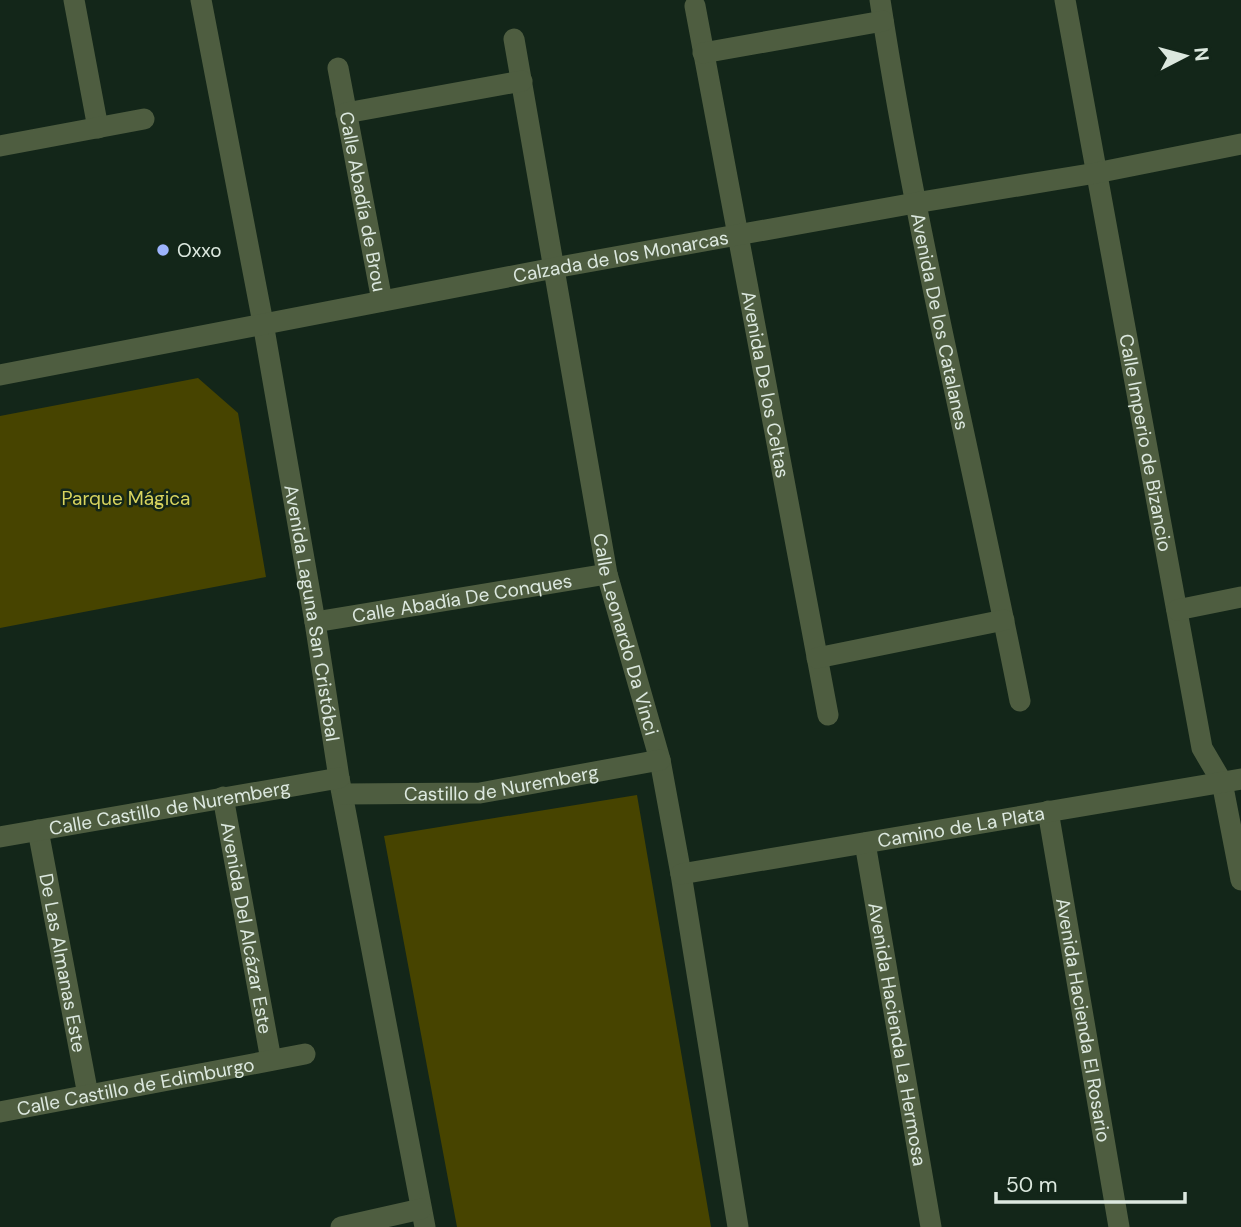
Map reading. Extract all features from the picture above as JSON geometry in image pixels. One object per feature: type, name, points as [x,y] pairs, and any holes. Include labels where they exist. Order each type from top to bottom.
[{"type":"street","points":[[74,0],[98,128]]},
{"type":"street","name":"Avenida Laguna San Cristóbal","points":[[201,0],[263,323],[341,786],[423,1218]]},
{"type":"street","name":"Calle Imperio de Bizancio","points":[[1065,0],[1202,748],[1232,781],[1241,880]]},
{"type":"street","name":"Avenida De los Celtas","points":[[695,6],[828,715]]},
{"type":"street","points":[[703,53],[881,10]]},
{"type":"street","name":"Avenida De los Catalanes","points":[[881,10],[915,203],[1020,701]]},
{"type":"street","name":"Calle Leonardo Da Vinci","points":[[514,38],[607,574],[660,760],[738,1227]]},
{"type":"street","points":[[338,68],[346,113]]},
{"type":"street","name":"Calle Abadía de Brou","points":[[382,301],[346,113],[522,81]]},
{"type":"street","points":[[0,146],[145,119]]},
{"type":"street","name":"Calzada de los Monarcas","points":[[0,375],[554,268],[1096,173],[1241,144]]},
{"type":"street","name":"Calle Abadía De Conques","points":[[315,622],[607,574]]},
{"type":"street","points":[[1178,610],[1241,597]]},
{"type":"street","points":[[817,658],[1004,620]]},
{"type":"street","name":"Castillo de Nuremberg","points":[[341,786],[480,793],[660,760]]},
{"type":"street","name":"Camino de La Plata","points":[[681,874],[1232,781]]},
{"type":"street","name":"Calle Castillo de Nuremberg","points":[[0,837],[223,797],[341,786]]},
{"type":"street","name":"Avenida Del Alcázar Este","points":[[223,797],[271,1060]]},
{"type":"street","name":"Avenida Hacienda El Rosario","points":[[1048,811],[1119,1227]]},
{"type":"street","name":"De Las Almanas Este","points":[[38,830],[88,1095]]},
{"type":"street","name":"Avenida Hacienda La Hermosa","points":[[865,843],[931,1227]]},
{"type":"street","name":"Calle Castillo de Edimburgo","points":[[0,1112],[305,1054]]},
{"type":"street","points":[[341,1227],[423,1218]]},
{"type":"green space","name":"Parque Mágica","points":[[198,378],[238,413],[266,577],[0,628],[0,416]]},
{"type":"green space","points":[[637,795],[711,1227],[457,1227],[384,836]]},
{"type":"place","name":"Oxxo","points":[[163,250]]}]
